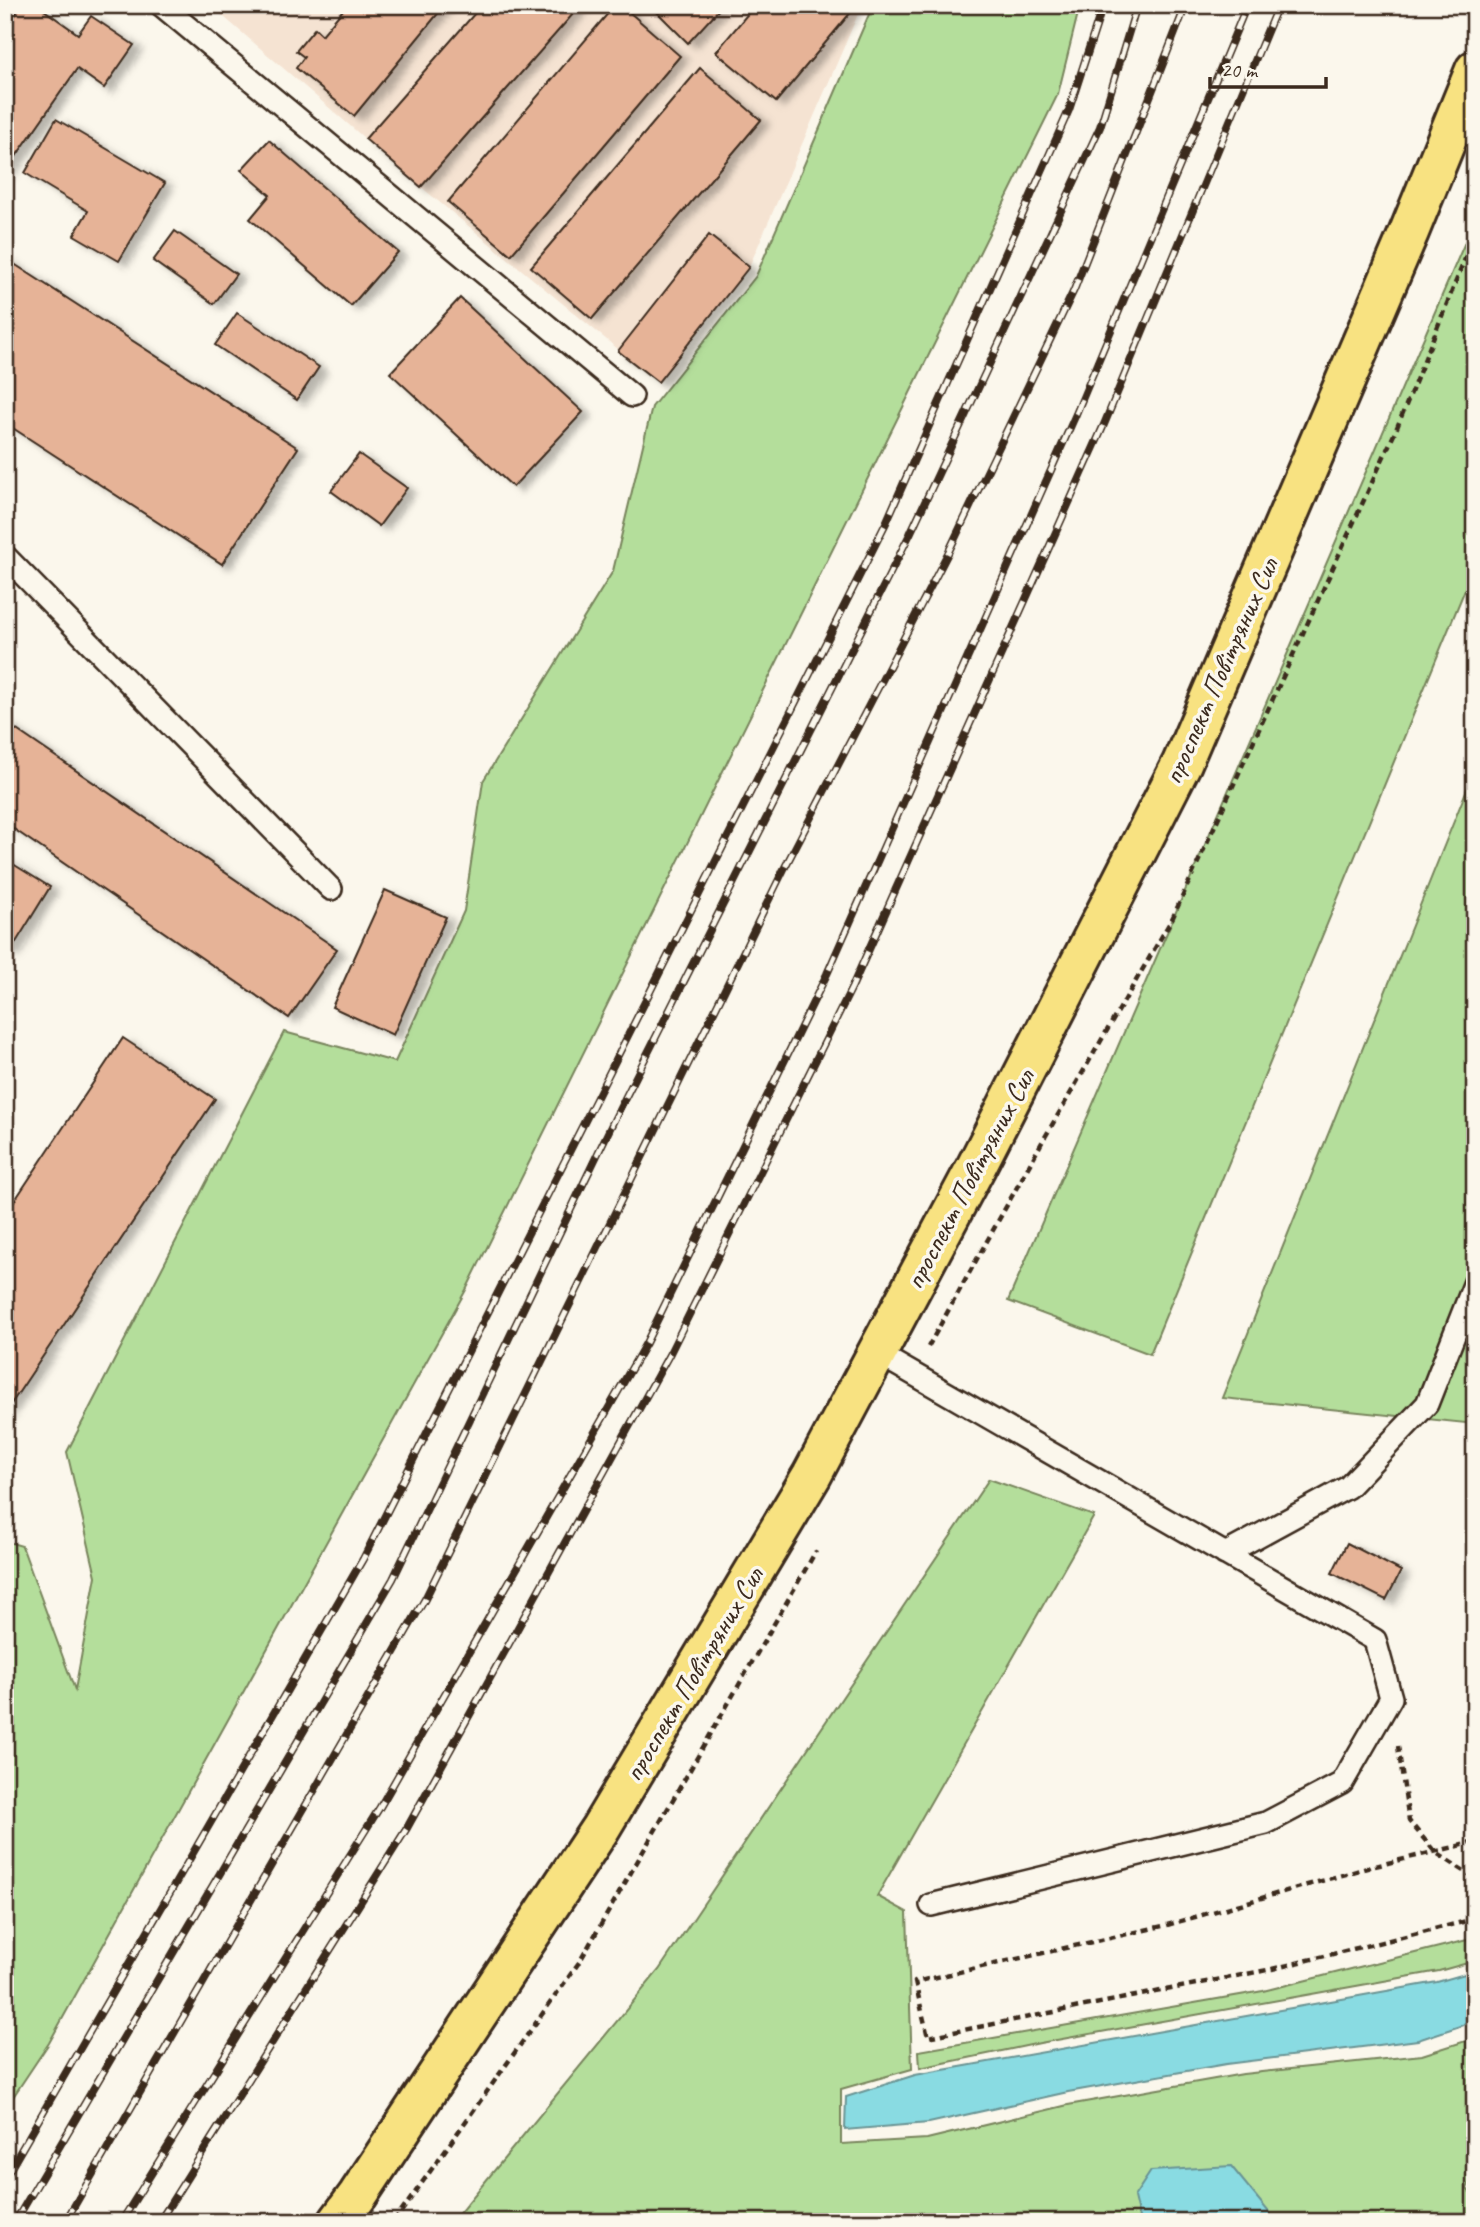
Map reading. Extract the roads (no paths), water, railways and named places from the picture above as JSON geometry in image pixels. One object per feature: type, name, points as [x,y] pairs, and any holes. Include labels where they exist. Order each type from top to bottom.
[{"type":"main road","name":"проспект Повітряних Сил","points":[[338,2222],[600,1829],[812,1475],[976,1167],[1182,763],[1409,232],[1475,70]]},
{"type":"lane","points":[[161,5],[632,396]]},
{"type":"lane","points":[[5,556],[331,889]]},
{"type":"lane","points":[[1225,1554],[1348,1486],[1427,1405],[1475,1282]]},
{"type":"lane","points":[[877,1353],[1375,1640],[1391,1698],[1342,1783],[1266,1823],[931,1905]]},
{"type":"water","points":[[1475,1971],[1475,2021],[1418,2040],[1226,2064],[1068,2092],[929,2123],[845,2130],[846,2097],[915,2075],[1437,1982]]},
{"type":"water","points":[[1231,2166],[1277,2222],[1140,2222],[1134,2197],[1151,2171]]},
{"type":"railway","points":[[5,2178],[363,1559],[591,1109],[886,523],[1069,110],[1103,5]]},
{"type":"railway","points":[[15,2222],[393,1579],[613,1122],[910,534],[1100,127],[1137,5]]},
{"type":"railway","points":[[65,2222],[425,1599],[784,869],[948,553],[1074,290],[1186,5]]},
{"type":"railway","points":[[121,2222],[380,1807],[646,1343],[827,974],[1076,414],[1247,5]]},
{"type":"railway","points":[[159,2222],[407,1828],[670,1353],[852,987],[1103,427],[1278,5]]}]
